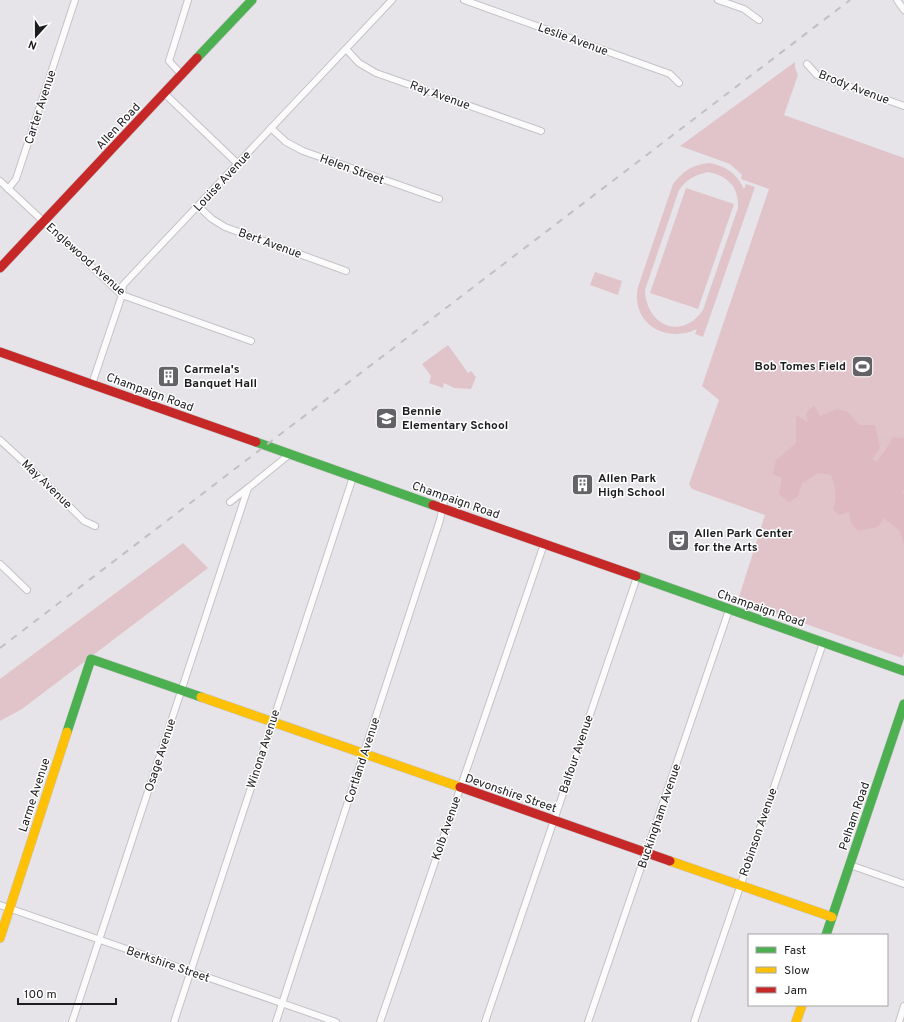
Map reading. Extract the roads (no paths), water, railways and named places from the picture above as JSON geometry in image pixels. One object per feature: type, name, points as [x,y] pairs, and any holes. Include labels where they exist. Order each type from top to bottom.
[{"type":"street","name":"Carter Avenue","points":[[8,189],[16,179],[75,0]]},
{"type":"street","points":[[182,75],[168,61],[188,0]]},
{"type":"street","name":"Allen Road","points":[[0,268],[252,0]]},
{"type":"street","name":"Louise Avenue","points":[[92,384],[122,295],[123,285],[392,0]]},
{"type":"street","name":"Leslie Avenue","points":[[464,0],[670,74],[679,83]]},
{"type":"street","points":[[718,0],[744,9],[759,20]]},
{"type":"street","points":[[897,0],[904,10]]},
{"type":"street","name":"Ray Avenue","points":[[346,49],[360,63],[376,73],[541,131]]},
{"type":"street","name":"Brody Avenue","points":[[807,64],[817,75],[904,106]]},
{"type":"street","points":[[165,94],[238,164]]},
{"type":"street","name":"Helen Street","points":[[271,128],[286,142],[303,151],[439,199]]},
{"type":"street","name":"Englewood Avenue","points":[[0,181],[122,295],[251,341]]},
{"type":"street","name":"Bert Avenue","points":[[198,206],[212,219],[225,227],[346,271]]},
{"type":"street","name":"Champaign Road","points":[[0,352],[904,671]]},
{"type":"street","name":"May Avenue","points":[[0,440],[38,474],[84,521],[95,526]]},
{"type":"street","points":[[230,502],[290,454]]},
{"type":"street","name":"Winona Avenue","points":[[174,1022],[353,477]]},
{"type":"street","name":"Osage Avenue","points":[[72,1022],[248,488]]},
{"type":"street","name":"Cortland Avenue","points":[[276,1022],[438,528],[445,497]]},
{"type":"street","name":"Kolb Avenue","points":[[380,1022],[544,544]]},
{"type":"street","points":[[0,564],[27,590]]},
{"type":"street","name":"Balfour Avenue","points":[[485,1022],[637,577]]},
{"type":"street","name":"Buckingham Avenue","points":[[588,1022],[729,610]]},
{"type":"street","name":"Robinson Avenue","points":[[694,1022],[823,643]]},
{"type":"street","name":"Devonshire Street","points":[[91,659],[832,917]]},
{"type":"street","name":"Larme Avenue","points":[[0,938],[91,659]]},
{"type":"street","name":"Pelham Road","points":[[826,934],[904,704]]},
{"type":"street","points":[[850,865],[904,884]]},
{"type":"street","name":"Berkshire Street","points":[[0,905],[336,1022]]},
{"type":"street","points":[[796,1022],[802,1006]]},
{"type":"street","points":[[899,1022],[904,1006]]},
{"type":"railway","points":[[0,648],[850,0]]},
{"type":"place","name":"Bob Tomes Field","points":[[862,366]]},
{"type":"place","name":"Carmela's Banquet Hall","points":[[169,376]]},
{"type":"place","name":"Bennie Elementary School","points":[[387,418]]},
{"type":"place","name":"Allen Park High School","points":[[583,485]]},
{"type":"place","name":"Allen Park Center for the Arts","points":[[679,540]]}]
